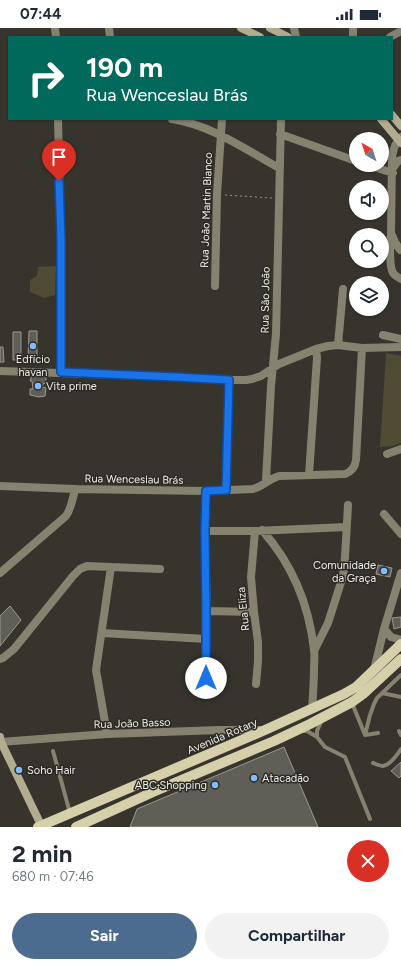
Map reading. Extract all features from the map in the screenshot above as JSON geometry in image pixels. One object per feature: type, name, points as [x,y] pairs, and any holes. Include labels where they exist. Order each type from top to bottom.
[{"type":"main road","name":"Avenida Rotary","points":[[41,826],[265,730],[344,694],[356,687],[401,644]]},
{"type":"main road","points":[[76,827],[323,718],[352,702],[368,690],[401,659]]},
{"type":"street","points":[[241,28],[258,36]]},
{"type":"street","points":[[275,29],[286,36]]},
{"type":"street","points":[[392,36],[401,31]]},
{"type":"street","points":[[393,116],[401,126]]},
{"type":"street","points":[[58,120],[61,238],[61,372]]},
{"type":"street","points":[[188,120],[220,135],[279,168]]},
{"type":"street","name":"Rua João Martin Bianco","points":[[214,286],[217,194],[222,120]]},
{"type":"street","name":"Rua São João","points":[[266,482],[271,386],[276,334],[281,120]]},
{"type":"street","points":[[382,120],[400,140],[393,152],[392,234],[390,243],[393,273],[401,279]]},
{"type":"street","points":[[280,134],[349,159]]},
{"type":"street","points":[[393,170],[398,161],[401,160]]},
{"type":"street","points":[[389,169],[393,170]]},
{"type":"street","points":[[391,261],[396,252],[401,250],[395,242],[392,234]]},
{"type":"street","points":[[338,345],[343,289]]},
{"type":"street","points":[[383,335],[401,339]]},
{"type":"street","points":[[0,371],[61,372],[229,380],[249,379],[261,376],[278,364],[316,349],[338,345],[362,348],[401,347]]},
{"type":"street","name":"Rua Wenceslau Brás","points":[[0,486],[206,491],[258,488],[274,477],[278,476],[348,473],[353,469],[356,460],[362,348]]},
{"type":"street","points":[[309,475],[317,358],[316,349]]},
{"type":"street","points":[[249,379],[266,382],[271,386]]},
{"type":"street","points":[[387,454],[401,449]]},
{"type":"street","points":[[0,573],[66,516],[75,489]]},
{"type":"street","points":[[206,491],[206,678]]},
{"type":"street","points":[[314,651],[328,623],[343,576],[348,506]]},
{"type":"street","points":[[384,514],[401,534]]},
{"type":"street","points":[[205,531],[259,531],[346,527]]},
{"type":"street","points":[[259,531],[274,543],[282,554],[300,590],[309,616],[314,651],[312,709]]},
{"type":"street","name":"Rua Eliza","points":[[256,684],[258,642],[251,577],[259,531]]},
{"type":"street","points":[[0,660],[14,649],[80,569],[87,566],[160,570]]},
{"type":"street","points":[[107,734],[96,670],[111,567]]},
{"type":"street","points":[[374,670],[384,629],[401,574]]},
{"type":"street","points":[[206,611],[254,612]]},
{"type":"street","points":[[384,629],[391,637],[401,640]]},
{"type":"street","points":[[102,633],[206,639]]},
{"type":"street","name":"Rua João Basso","points":[[0,740],[107,734],[265,730]]},
{"type":"street","points":[[0,740],[41,826]]},
{"type":"lane","points":[[226,490],[229,380]]},
{"type":"lane","points":[[365,735],[377,698],[401,675]]},
{"type":"lane","points":[[382,694],[401,697]]},
{"type":"lane","points":[[352,702],[365,735]]},
{"type":"lane","points":[[317,737],[319,724],[323,718]]},
{"type":"lane","points":[[296,731],[307,731],[317,737],[325,747],[345,757],[370,819]]},
{"type":"lane","points":[[365,735],[378,733]]},
{"type":"lane","points":[[373,763],[384,766],[388,764],[401,749]]},
{"type":"lane","points":[[52,751],[70,813]]},
{"type":"path","points":[[217,194],[278,199]]},
{"type":"shaded area","points":[[56,266],[55,295],[44,298],[30,292],[30,280],[37,276],[38,267]]},
{"type":"shaded area","points":[[386,353],[401,356],[401,443],[393,446],[380,447]]},
{"type":"building","name":"Edfício havan","points":[[29,331],[37,331],[37,360],[28,360]]},
{"type":"building","points":[[13,332],[21,332],[21,360],[13,360]]},
{"type":"building","points":[[0,347],[3,347],[4,362],[0,362]]},
{"type":"building","name":"Vita prime","points":[[32,374],[46,375],[46,384],[44,383],[42,387],[46,388],[45,396],[39,397],[30,395],[30,389],[33,389],[32,381],[30,381]]},
{"type":"building","name":"Comunidade da Graça","points":[[378,565],[392,568],[390,577],[376,574]]},
{"type":"building","points":[[10,606],[21,620],[0,646],[0,616]]},
{"type":"building","points":[[401,617],[401,627],[394,629],[392,618]]},
{"type":"building","name":"Atacadão","points":[[284,747],[318,827],[130,827],[137,809]]},
{"type":"building","points":[[401,762],[401,776],[399,778],[391,771]]},
{"type":"place","name":"Edfício havan","points":[[33,346]]},
{"type":"place","name":"Vita prime","points":[[38,386]]},
{"type":"place","name":"Comunidade da Graça","points":[[384,571]]},
{"type":"place","name":"Soho Hair","points":[[19,770]]},
{"type":"place","name":"Atacadão","points":[[254,778]]},
{"type":"place","name":"ABC Shopping","points":[[215,785]]},
{"type":"route","points":[[59,181],[61,238],[61,372],[229,380],[226,490],[206,491],[206,678]]}]
